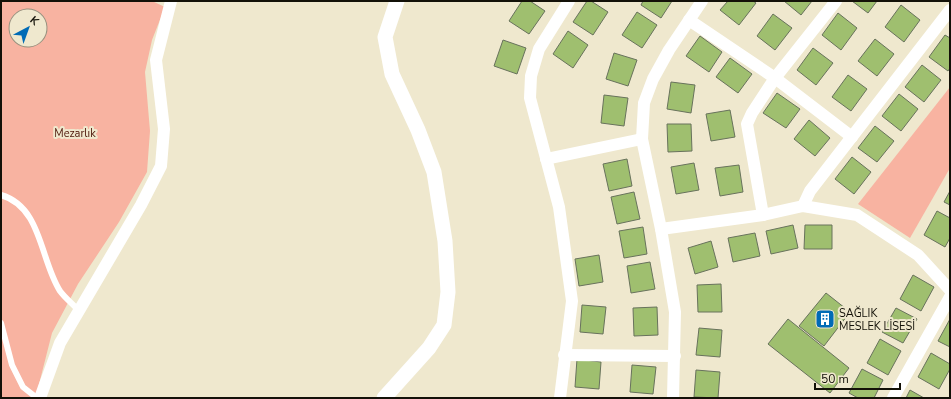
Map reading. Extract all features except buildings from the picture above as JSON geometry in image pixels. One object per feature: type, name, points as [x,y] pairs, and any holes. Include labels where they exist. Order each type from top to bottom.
[{"type":"street","points":[[40,398],[60,343],[141,205],[161,166],[164,129],[156,60],[171,1]]},
{"type":"street","points":[[384,398],[429,348],[444,325],[448,292],[445,241],[434,172],[418,130],[392,74],[385,37],[397,1]]},
{"type":"street","points":[[560,398],[564,355],[572,301],[559,207],[530,98],[531,76],[539,49],[569,1]]},
{"type":"street","points":[[673,398],[675,312],[661,229],[642,139],[644,103],[653,79],[669,50],[701,1]]},
{"type":"street","points":[[763,215],[747,124],[752,113],[775,78],[836,1]]},
{"type":"street","points":[[803,206],[810,191],[950,10]]},
{"type":"street","points":[[689,20],[775,78],[852,137]]},
{"type":"street","points":[[546,159],[642,139]]},
{"type":"street","points":[[661,229],[763,215],[803,206],[857,215],[918,255],[950,290]]},
{"type":"street","points":[[893,398],[950,298]]},
{"type":"street","points":[[564,355],[675,356]]},
{"type":"lane","points":[[1,195],[17,203],[27,214],[34,227],[60,292],[79,311]]},
{"type":"lane","points":[[1,323],[12,365],[23,387],[37,398]]},
{"type":"green space","name":"Mezarlık","points":[[1,1],[152,1],[165,7],[152,40],[145,72],[150,131],[147,172],[119,222],[78,284],[52,333],[37,392],[33,398],[1,398]]},
{"type":"green space","points":[[950,87],[950,168],[910,238],[858,204]]},
{"type":"place","name":"SAĞLIK MESLEK LİSESİ","points":[[825,319]]}]
